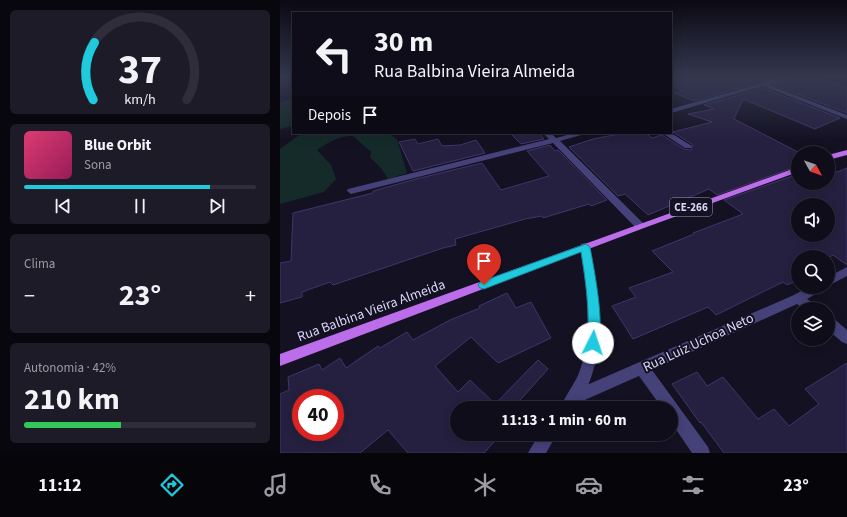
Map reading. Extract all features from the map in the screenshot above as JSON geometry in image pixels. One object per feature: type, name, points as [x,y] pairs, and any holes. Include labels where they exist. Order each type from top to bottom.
[{"type":"main road","points":[[835,156],[847,152]]},
{"type":"main road","name":"CE-266","points":[[586,247],[791,172]]},
{"type":"main road","name":"Rua Balbina Vieira Almeida","points":[[280,360],[586,247]]},
{"type":"street","points":[[672,111],[717,98]]},
{"type":"street","points":[[799,98],[847,117]]},
{"type":"street","points":[[548,134],[640,226]]},
{"type":"street","points":[[351,191],[580,134]]},
{"type":"street","points":[[668,134],[688,146]]},
{"type":"street","points":[[574,401],[578,396],[591,358],[594,329],[591,280],[586,247]]},
{"type":"street","points":[[835,278],[847,271]]},
{"type":"street","name":"Rua Luiz Uchoa Neto","points":[[578,396],[805,294]]},
{"type":"street","points":[[798,298],[803,302]]},
{"type":"street","points":[[835,328],[847,338]]},
{"type":"street","points":[[642,368],[666,401]]},
{"type":"street","points":[[678,418],[702,453]]},
{"type":"street","points":[[536,453],[544,441]]},
{"type":"green space","points":[[292,98],[292,126],[280,129],[280,103]]},
{"type":"green space","points":[[301,134],[389,134],[397,139],[407,173],[388,179],[381,168],[370,157],[371,152],[353,136],[338,138],[317,150],[331,165],[336,179],[324,192],[280,204],[280,149]]},
{"type":"building","points":[[687,98],[704,98],[694,101]]},
{"type":"building","points":[[728,98],[789,98],[840,118],[815,129],[743,99],[734,119],[791,148],[791,169],[717,195],[709,189],[648,215],[625,194],[618,196],[569,147],[593,139],[619,134],[646,134],[652,138],[662,135],[684,149],[691,150],[693,145],[673,132],[712,122],[688,114],[714,109],[704,105]]},
{"type":"building","points":[[808,98],[847,98],[847,113]]},
{"type":"building","points":[[511,134],[540,134],[544,139],[521,144]]},
{"type":"building","points":[[415,139],[418,144],[438,139],[442,146],[460,145],[476,140],[485,153],[413,171],[399,142]]},
{"type":"building","points":[[550,145],[555,151],[558,150],[607,200],[591,206],[589,204],[543,218],[542,216],[525,219],[455,239],[456,245],[333,285],[330,282],[302,292],[302,297],[280,303],[280,263],[291,261],[293,213],[373,193],[373,191],[416,179],[482,163],[501,190],[549,176],[527,151]]},
{"type":"building","points":[[847,168],[847,265],[835,256],[835,250],[791,250],[791,283],[787,285],[783,282],[716,315],[708,307],[633,339],[612,306],[636,297],[629,288],[673,272],[652,251],[694,234],[693,233],[743,214],[724,200],[791,176],[791,190],[835,190],[835,171],[837,172]]},
{"type":"building","points":[[507,293],[516,308],[531,302],[551,338],[498,363],[471,337],[435,366],[458,392],[470,380],[492,401],[450,401],[450,441],[495,441],[484,453],[408,453],[388,430],[360,453],[280,453],[280,394],[289,390],[288,377],[319,364],[322,370],[340,358],[346,368],[378,346],[380,348],[407,332],[413,340],[450,320],[480,308],[479,306]]},
{"type":"building","points":[[538,360],[548,369],[519,401],[498,401]]},
{"type":"building","points":[[847,363],[847,453],[724,453],[672,384],[697,372],[707,386],[723,377],[758,419],[774,409],[789,426],[819,404],[805,389]]},
{"type":"route","points":[[484,285],[586,247],[591,280],[594,329],[593,343]]}]
